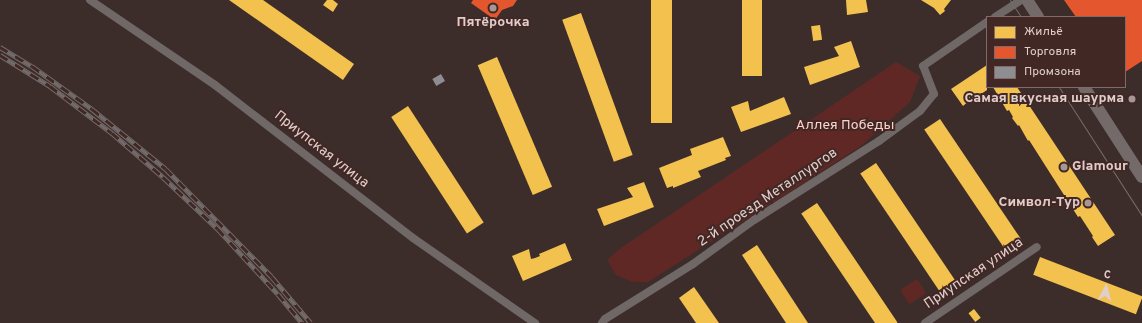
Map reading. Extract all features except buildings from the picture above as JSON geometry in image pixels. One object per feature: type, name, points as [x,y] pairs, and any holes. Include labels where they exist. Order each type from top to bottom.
[{"type":"main road","points":[[1027,0],[1037,16]]},
{"type":"main road","points":[[1085,88],[1142,177]]},
{"type":"street","name":"Приупская улица","points":[[90,0],[215,85],[413,238],[535,323]]},
{"type":"street","points":[[997,16],[1021,0]]},
{"type":"street","name":"2-й проезд Металлургов","points":[[602,323],[605,319],[693,264],[754,220],[879,141],[920,111],[934,94],[923,66],[986,23]]},
{"type":"street","name":"Приупская улица","points":[[925,323],[1037,247]]},
{"type":"green space","name":"Аллея Победы","points":[[896,62],[920,76],[910,102],[861,146],[648,282],[633,282],[616,275],[607,260],[621,248]]},
{"type":"green space","points":[[917,279],[926,293],[909,304],[900,290]]},
{"type":"tram line","points":[[1010,0],[1020,16]]},
{"type":"tram line","points":[[1060,88],[1142,216]]},
{"type":"railway","points":[[0,47],[32,66],[92,109],[166,169],[272,277],[311,323]]},
{"type":"railway","points":[[0,55],[50,86],[112,133],[163,177],[218,229],[278,294],[302,323]]},
{"type":"place","name":"Пятёрочка","points":[[493,8]]},
{"type":"place","name":"Самая вкусная шаурма","points":[[1132,99]]},
{"type":"place","name":"Glamour","points":[[1064,167]]},
{"type":"place","name":"Символ-Тур","points":[[1088,203]]}]
